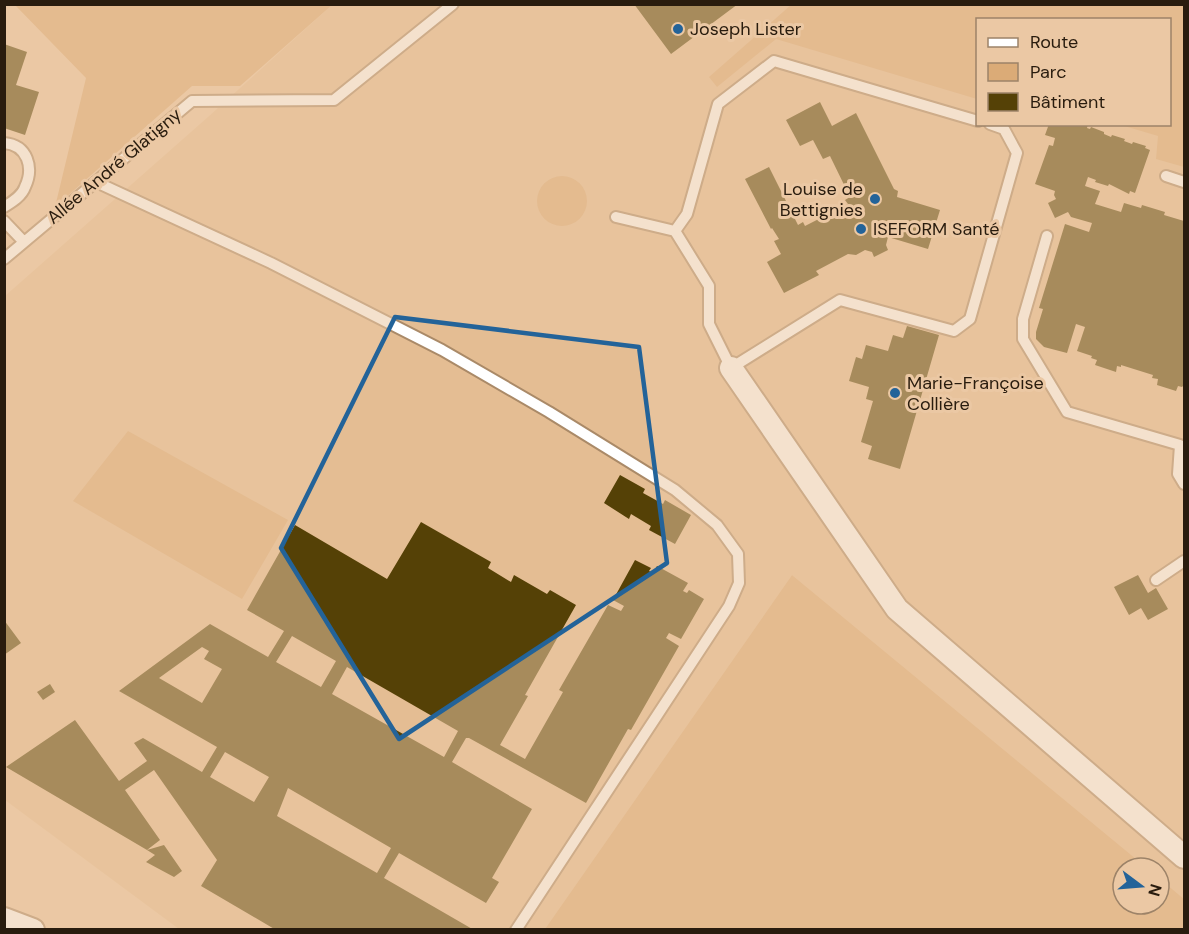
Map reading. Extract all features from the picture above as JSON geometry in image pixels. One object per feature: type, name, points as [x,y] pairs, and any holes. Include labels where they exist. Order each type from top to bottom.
[{"type":"street","points":[[730,368],[897,609],[1185,857]]},
{"type":"street","points":[[4,919],[33,930]]},
{"type":"lane","name":"Allée André Glatigny","points":[[4,259],[192,101],[334,100],[453,4]]},
{"type":"lane","points":[[675,231],[687,214],[718,104],[774,61],[976,120]]},
{"type":"lane","points":[[616,217],[675,231],[709,286],[709,324],[730,368],[840,300],[954,330],[970,319],[1017,153],[1004,129],[996,126]]},
{"type":"lane","points":[[4,143],[21,149],[30,167],[25,188],[15,201],[4,207]]},
{"type":"lane","points":[[1166,176],[1185,182]]},
{"type":"lane","points":[[96,182],[271,262],[451,355],[675,490],[717,525],[738,554],[739,584],[729,606],[516,930]]},
{"type":"lane","points":[[4,221],[24,242]]},
{"type":"lane","points":[[1047,236],[1023,319],[1023,339],[1067,412],[1182,442],[1178,474],[1185,484]]},
{"type":"lane","points":[[1156,580],[1185,561]]},
{"type":"highlighted area","points":[[395,317],[639,347],[667,563],[399,739],[281,548]]},
{"type":"shaded area","points":[[332,5],[1184,5],[1184,899],[1171,888],[1171,856],[1132,856],[792,575],[545,929],[179,929],[5,800],[5,296]]},
{"type":"green space","points":[[792,4],[1184,5],[1184,167],[1156,159],[1158,136],[1124,126],[1171,126],[1171,18],[976,18],[976,99],[776,39],[717,87],[709,77]]},
{"type":"green space","points":[[15,5],[332,5],[240,86],[192,86],[55,207],[86,78]]},
{"type":"green space","points":[[562,176],[580,183],[587,201],[580,219],[562,226],[544,219],[537,201],[544,183]]},
{"type":"green space","points":[[128,431],[288,520],[242,599],[73,501]]},
{"type":"green space","points":[[792,575],[1132,856],[1111,856],[1111,916],[1171,916],[1171,888],[1184,899],[1184,929],[545,929]]},
{"type":"building","name":"Joseph Lister","points":[[634,4],[738,4],[671,54]]},
{"type":"building","points":[[4,44],[27,52],[16,85],[39,92],[25,135],[4,128]]},
{"type":"building","name":"Louise de Bettignies","points":[[820,102],[832,126],[856,113],[894,189],[898,191],[897,197],[940,210],[928,249],[888,237],[886,245],[888,250],[874,257],[872,252],[865,250],[856,255],[848,254],[816,271],[819,275],[784,293],[767,262],[781,254],[774,241],[779,239],[771,229],[745,179],[769,167],[798,225],[803,222],[805,226],[848,204],[845,200],[850,197],[830,156],[823,159],[813,140],[800,146],[786,120]]},
{"type":"building","points":[[1048,126],[1088,126],[1087,128],[1091,127],[1111,137],[1112,135],[1132,144],[1133,142],[1146,146],[1145,148],[1150,150],[1135,193],[1130,191],[1129,194],[1109,184],[1108,186],[1095,182],[1096,180],[1088,177],[1085,186],[1100,191],[1095,204],[1121,212],[1124,203],[1141,208],[1142,205],[1184,221],[1184,385],[1178,386],[1176,391],[1157,385],[1158,379],[1152,378],[1153,375],[1121,365],[1121,367],[1117,366],[1116,372],[1095,365],[1097,360],[1091,358],[1092,356],[1077,351],[1085,327],[1076,324],[1067,353],[1044,347],[1036,339],[1043,309],[1039,308],[1065,224],[1089,232],[1092,223],[1071,217],[1068,212],[1055,218],[1048,203],[1056,199],[1055,191],[1035,184],[1049,145],[1053,146],[1055,138],[1045,135]]},
{"type":"building","name":"Marie-Françoise Collière","points":[[907,326],[939,335],[900,469],[868,459],[872,446],[861,442],[873,401],[866,399],[869,387],[849,381],[856,357],[862,359],[866,345],[888,351],[893,335],[903,338]]},
{"type":"building","points":[[620,475],[645,489],[643,493],[663,504],[665,500],[691,515],[675,544],[649,530],[651,526],[631,514],[629,519],[604,503]]},
{"type":"building","points":[[421,522],[491,562],[488,568],[511,582],[514,575],[547,594],[550,590],[576,605],[525,695],[528,696],[500,745],[525,759],[563,692],[559,690],[608,605],[621,611],[624,606],[613,600],[635,560],[651,568],[649,571],[653,573],[657,566],[688,583],[683,591],[687,593],[689,590],[704,599],[681,639],[669,633],[666,638],[679,646],[586,803],[466,738],[452,762],[532,809],[492,878],[499,882],[486,903],[399,853],[384,878],[474,930],[276,930],[201,886],[217,860],[154,770],[125,790],[160,840],[147,850],[6,767],[75,720],[119,781],[147,761],[134,743],[143,738],[202,772],[217,747],[119,691],[210,624],[268,657],[284,631],[247,610],[295,525],[387,579]],"holes":[[[292,636],[336,661],[321,687],[276,662]],[[202,647],[209,651],[204,659],[222,669],[202,703],[159,678]],[[347,667],[458,731],[444,757],[332,694]],[[225,752],[269,777],[254,802],[210,777]],[[288,788],[391,848],[377,873],[277,816]]]},
{"type":"building","points":[[1138,575],[1148,593],[1156,588],[1168,609],[1148,620],[1141,608],[1129,615],[1114,587]]},
{"type":"building","points":[[4,620],[21,643],[4,655]]},
{"type":"building","points":[[50,684],[55,692],[43,700],[37,692]]},
{"type":"building","points":[[164,845],[182,871],[174,877],[146,862],[155,855],[147,850]]},
{"type":"place","name":"Joseph Lister","points":[[678,29]]},
{"type":"place","name":"Louise de Bettignies","points":[[875,199]]},
{"type":"place","name":"ISEFORM Santé","points":[[861,229]]},
{"type":"place","name":"Marie-Françoise Collière","points":[[895,393]]}]
